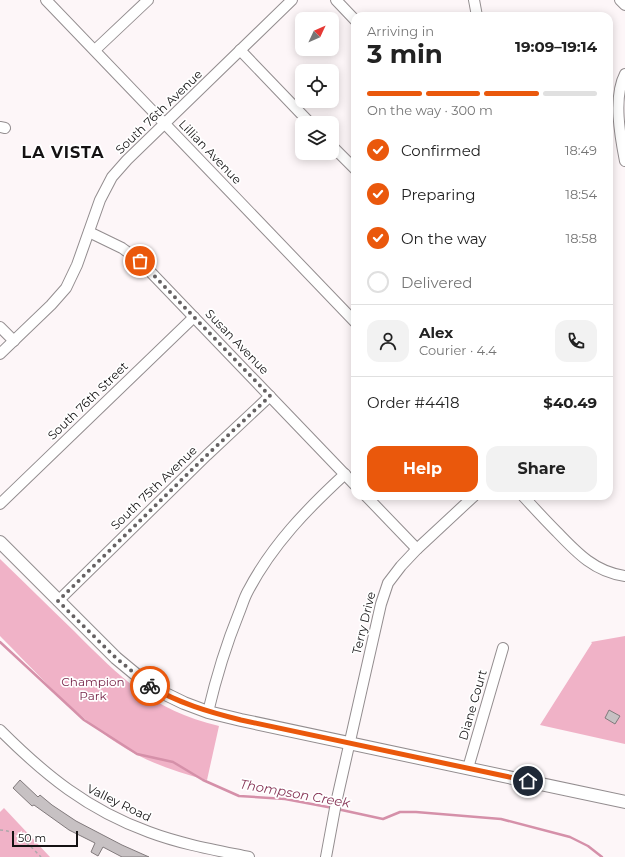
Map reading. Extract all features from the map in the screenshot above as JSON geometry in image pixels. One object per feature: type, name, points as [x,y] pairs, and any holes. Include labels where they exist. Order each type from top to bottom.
[{"type":"street","name":"Lillian Avenue","points":[[46,0],[351,318]]},
{"type":"street","points":[[95,50],[148,0]]},
{"type":"street","name":"South 76th Avenue","points":[[0,354],[52,305],[66,288],[77,265],[100,200],[112,178],[127,160],[292,0]]},
{"type":"street","points":[[336,0],[351,16]]},
{"type":"street","points":[[474,0],[476,12]]},
{"type":"street","points":[[620,0],[625,5]]},
{"type":"street","points":[[240,50],[303,116]]},
{"type":"street","points":[[625,74],[622,80],[618,104],[622,147],[625,161]]},
{"type":"street","points":[[339,153],[351,165]]},
{"type":"street","name":"Susan Avenue","points":[[89,232],[122,248],[140,261],[351,481]]},
{"type":"street","name":"South 76th Street","points":[[0,504],[194,317]]},
{"type":"street","points":[[0,327],[14,341]]},
{"type":"street","name":"South 75th Avenue","points":[[58,601],[207,455],[270,396]]},
{"type":"street","points":[[208,712],[222,659],[248,591],[267,560],[287,532],[311,506],[345,474]]},
{"type":"street","points":[[370,500],[417,549]]},
{"type":"street","name":"Terry Drive","points":[[326,857],[335,807],[380,604],[388,583],[400,566],[470,500]]},
{"type":"street","points":[[527,500],[584,560],[607,572],[625,576]]},
{"type":"street","points":[[0,542],[116,658],[151,687],[184,703],[208,712],[241,720],[625,802]]},
{"type":"street","name":"Diane Court","points":[[468,768],[503,648]]},
{"type":"street","name":"Valley Road","points":[[1,734],[50,777],[98,809],[128,824],[204,852],[249,857]]},
{"type":"path","points":[[0,830],[8,831],[16,835],[41,857]]},
{"type":"green space","name":"Champion Park","points":[[0,559],[107,663],[139,690],[175,711],[219,726],[207,780],[160,765],[127,749],[101,732],[70,706],[0,636]]},
{"type":"green space","points":[[625,636],[625,744],[540,725],[592,643],[591,642]]},
{"type":"green space","points":[[4,808],[50,857],[0,857],[0,812]]},
{"type":"building","points":[[609,710],[620,716],[615,724],[605,718]]},
{"type":"building","points":[[20,780],[38,797],[40,795],[76,821],[149,857],[122,857],[103,847],[98,856],[91,852],[95,843],[69,830],[34,805],[32,806],[13,788]]},
{"type":"waterway","name":"Thompson Creek","points":[[0,642],[84,720],[137,754],[173,762],[203,780],[239,796],[285,799],[333,808]]},
{"type":"waterway","name":"Thompson Creek","points":[[337,809],[383,819],[400,812],[501,819],[570,837],[588,846],[602,857]]},
{"type":"way so far","points":[[140,261],[270,396],[207,455],[58,601],[116,658],[150,686]]},
{"type":"district","name":"LA VISTA","points":[[63,152]]},
{"type":"route","points":[[150,686],[184,703],[208,712],[528,781]]}]
